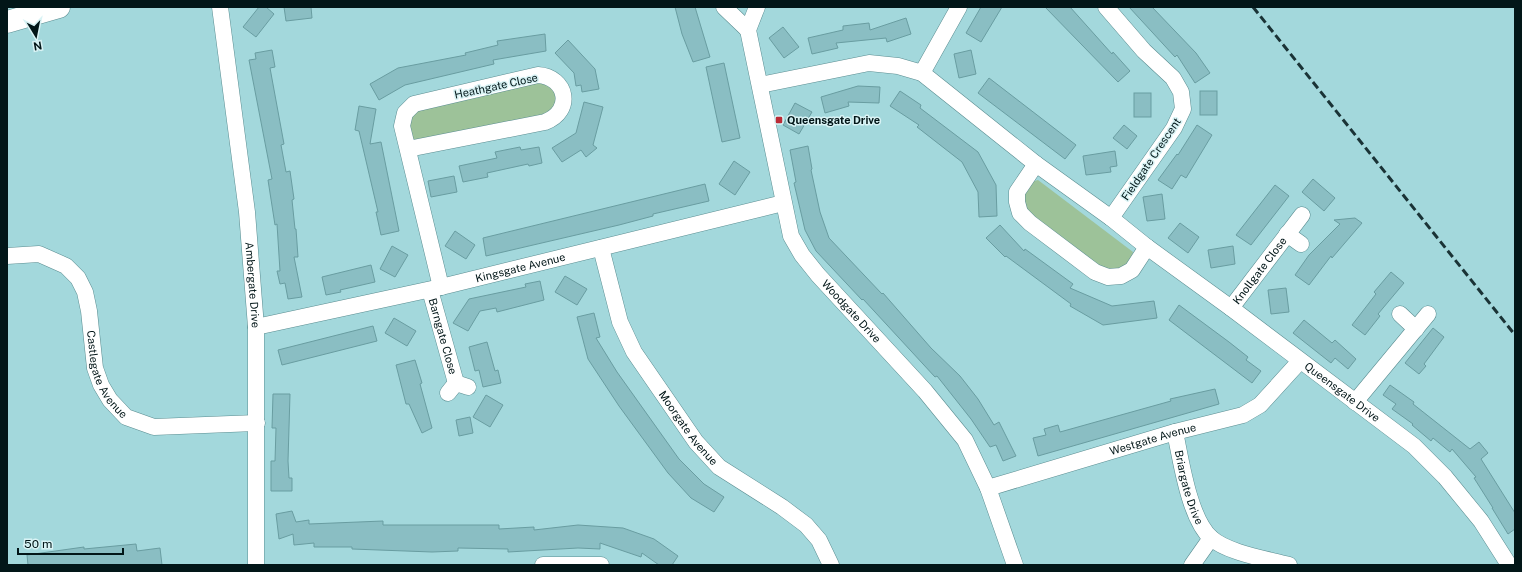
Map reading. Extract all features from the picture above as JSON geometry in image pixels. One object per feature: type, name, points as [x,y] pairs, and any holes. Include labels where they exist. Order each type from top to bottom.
[{"type":"street","points":[[7,22],[59,7]]},
{"type":"street","name":"Ambergate Drive","points":[[220,7],[247,212],[256,327],[256,565]]},
{"type":"street","points":[[724,7],[748,30],[757,7]]},
{"type":"street","points":[[922,73],[959,7]]},
{"type":"street","name":"Fieldgate Crescent","points":[[1106,7],[1144,51],[1172,78],[1181,92],[1183,109],[1174,128],[1111,218]]},
{"type":"street","name":"Woodgate Drive","points":[[748,30],[791,236],[802,255],[925,390],[965,440],[988,488],[1015,565]]},
{"type":"street","name":"Queensgate Drive","points":[[760,85],[869,63],[898,66],[922,73],[1036,164],[1111,218],[1147,247],[1231,308],[1414,446],[1445,477],[1481,521],[1509,565]]},
{"type":"street","name":"Heathgate Close","points":[[408,149],[545,122],[553,119],[560,112],[564,99],[562,92],[554,80],[549,77],[538,75],[414,104],[408,108],[402,120],[435,288]]},
{"type":"street","points":[[1036,164],[1017,192],[1016,202],[1020,213],[1030,223],[1095,272],[1108,277],[1121,276],[1132,270],[1147,247]]},
{"type":"street","name":"Kingsgate Avenue","points":[[256,327],[435,288],[783,203]]},
{"type":"street","name":"Knollgate Close","points":[[1231,308],[1302,215]]},
{"type":"street","name":"Knollgate Close","points":[[1288,234],[1301,244]]},
{"type":"street","name":"Moorgate Avenue","points":[[601,248],[626,338],[696,442],[719,468],[782,507],[806,525],[819,540],[832,565]]},
{"type":"street","name":"Castlegate Avenue","points":[[7,256],[19,254],[39,254],[66,266],[78,278],[85,292],[89,311],[94,368],[100,385],[110,400],[126,417],[154,427],[257,424]]},
{"type":"street","name":"Barngate Close","points":[[435,288],[457,388]]},
{"type":"street","points":[[1400,314],[1416,329]]},
{"type":"street","points":[[1355,402],[1428,314]]},
{"type":"street","name":"Westgate Avenue","points":[[988,488],[1176,432],[1243,415],[1260,405],[1300,361]]},
{"type":"street","name":"Briargate Drive","points":[[1176,432],[1184,474],[1199,523],[1211,538],[1232,549],[1289,565]]},
{"type":"street","points":[[1192,565],[1211,538]]},
{"type":"street","points":[[544,565],[601,565]]},
{"type":"green space","points":[[554,80],[560,112],[408,149],[408,108]]},
{"type":"green space","points":[[1038,180],[1133,252],[1131,263],[1127,268],[1107,271],[1030,214],[1024,206],[1023,189],[1031,182]]},
{"type":"building","points":[[259,7],[266,7],[274,14],[256,37],[243,27]]},
{"type":"building","points":[[284,7],[311,7],[312,18],[286,21]]},
{"type":"building","points":[[675,7],[695,7],[710,57],[693,62],[682,34]]},
{"type":"building","points":[[981,7],[1002,7],[981,42],[966,33]]},
{"type":"building","points":[[1045,7],[1070,7],[1112,54],[1113,52],[1130,71],[1118,82]]},
{"type":"building","points":[[1129,7],[1152,7],[1196,53],[1210,73],[1195,83],[1177,55],[1175,57]]},
{"type":"building","points":[[906,18],[911,34],[887,42],[886,38],[836,43],[838,48],[812,54],[808,38],[843,30],[843,26],[869,23],[870,30]]},
{"type":"building","points":[[783,27],[799,47],[784,58],[769,38]]},
{"type":"building","points":[[545,34],[546,51],[493,60],[494,64],[405,85],[379,100],[370,84],[398,68],[466,55],[465,53],[498,45],[497,41]]},
{"type":"building","points":[[568,40],[595,69],[599,89],[582,92],[581,85],[576,86],[574,73],[555,53]]},
{"type":"building","points":[[272,50],[275,67],[270,68],[284,144],[281,145],[286,172],[290,171],[294,199],[292,200],[298,257],[294,257],[302,297],[288,299],[285,283],[280,284],[277,271],[280,271],[277,224],[275,225],[268,180],[272,179],[249,60],[256,59],[255,53]]},
{"type":"building","points":[[971,50],[976,74],[959,78],[954,54]]},
{"type":"building","points":[[724,63],[740,138],[722,142],[706,67]]},
{"type":"building","points":[[989,78],[1076,145],[1065,159],[978,93]]},
{"type":"building","points":[[858,86],[880,87],[879,103],[848,102],[849,106],[825,113],[821,97]]},
{"type":"building","points":[[900,91],[921,105],[920,108],[978,152],[996,185],[997,216],[979,217],[978,192],[962,162],[917,127],[919,125],[890,106]]},
{"type":"building","points":[[1200,91],[1217,91],[1217,115],[1200,115]]},
{"type":"building","points":[[1134,93],[1151,93],[1151,117],[1134,117]]},
{"type":"building","points":[[584,102],[603,107],[593,145],[597,148],[586,157],[581,150],[562,162],[552,148],[576,133]]},
{"type":"building","points":[[795,103],[812,112],[799,134],[783,125]]},
{"type":"building","points":[[359,106],[376,109],[370,144],[381,142],[399,231],[381,235],[376,212],[378,212],[359,131],[355,130]]},
{"type":"building","points":[[1124,125],[1137,136],[1127,149],[1113,138]]},
{"type":"building","points":[[1197,125],[1212,135],[1186,178],[1181,175],[1172,189],[1158,180],[1177,154],[1178,155]]},
{"type":"building","points":[[808,146],[811,170],[820,212],[829,238],[882,294],[883,293],[931,348],[960,376],[978,399],[994,425],[999,422],[1016,456],[1003,461],[996,445],[990,447],[971,419],[937,376],[935,377],[863,299],[862,300],[816,251],[805,230],[794,183],[796,182],[790,150]]},
{"type":"building","points":[[520,147],[521,150],[539,147],[542,163],[529,166],[528,164],[487,173],[488,177],[463,182],[459,166],[497,158],[495,152]]},
{"type":"building","points":[[1115,151],[1117,166],[1110,167],[1111,172],[1086,175],[1083,156]]},
{"type":"building","points":[[734,161],[750,172],[735,195],[719,184]]},
{"type":"building","points":[[454,176],[457,192],[431,197],[428,181]]},
{"type":"building","points":[[1313,179],[1335,198],[1324,211],[1302,192]]},
{"type":"building","points":[[705,184],[709,201],[653,214],[653,216],[619,225],[486,256],[483,238]]},
{"type":"building","points":[[1275,185],[1289,196],[1251,245],[1236,235]]},
{"type":"building","points":[[1162,194],[1165,219],[1147,221],[1143,197]]},
{"type":"building","points":[[1355,218],[1362,223],[1332,258],[1331,256],[1309,285],[1295,275],[1309,255],[1340,224],[1334,220]]},
{"type":"building","points":[[1180,223],[1199,237],[1188,253],[1168,238]]},
{"type":"building","points":[[1000,225],[1024,251],[1025,249],[1073,284],[1070,288],[1112,306],[1154,301],[1157,318],[1103,325],[1070,306],[1071,304],[1006,256],[1005,257],[986,238]]},
{"type":"building","points":[[455,231],[475,245],[466,259],[445,246]]},
{"type":"building","points":[[392,246],[408,255],[395,277],[380,269]]},
{"type":"building","points":[[1233,246],[1235,264],[1211,268],[1208,250]]},
{"type":"building","points":[[371,265],[375,282],[340,290],[341,292],[326,295],[322,277]]},
{"type":"building","points":[[1391,272],[1404,283],[1378,314],[1380,316],[1365,335],[1352,325],[1376,294],[1374,292]]},
{"type":"building","points":[[565,276],[587,289],[577,305],[555,292]]},
{"type":"building","points":[[540,281],[544,300],[497,312],[496,308],[480,311],[468,331],[453,323],[469,299],[526,287],[525,284]]},
{"type":"building","points":[[1286,288],[1289,312],[1271,314],[1268,290]]},
{"type":"building","points":[[1179,305],[1248,357],[1246,360],[1261,371],[1252,383],[1169,320]]},
{"type":"building","points":[[594,313],[600,337],[596,338],[617,372],[679,459],[704,484],[724,497],[714,512],[691,498],[668,473],[619,406],[588,359],[577,317]]},
{"type":"building","points":[[394,318],[416,331],[407,346],[385,333]]},
{"type":"building","points":[[1304,320],[1332,343],[1335,340],[1356,359],[1348,369],[1335,358],[1331,363],[1293,333]]},
{"type":"building","points":[[373,326],[377,341],[282,365],[278,350]]},
{"type":"building","points":[[1433,328],[1444,337],[1424,364],[1426,366],[1419,374],[1405,363]]},
{"type":"building","points":[[487,342],[495,371],[498,370],[501,383],[483,387],[479,370],[475,371],[469,347]]},
{"type":"building","points":[[415,360],[422,383],[420,384],[432,428],[422,433],[409,404],[406,404],[396,365]]},
{"type":"building","points":[[1390,385],[1414,402],[1413,404],[1470,449],[1479,442],[1488,453],[1481,459],[1515,513],[1515,529],[1508,534],[1474,478],[1476,477],[1452,449],[1450,452],[1433,438],[1431,441],[1412,425],[1413,424],[1392,409],[1396,404],[1383,395]]},
{"type":"building","points":[[1215,389],[1219,404],[1038,456],[1033,438],[1046,435],[1044,429],[1058,425],[1060,432],[1171,401],[1170,399]]},
{"type":"building","points":[[273,394],[290,394],[288,461],[289,478],[292,478],[292,491],[271,491],[271,461],[275,461],[276,428],[272,428]]},
{"type":"building","points":[[486,395],[503,405],[490,427],[473,417]]},
{"type":"building","points":[[470,417],[473,433],[459,436],[456,420]]},
{"type":"building","points":[[292,511],[296,522],[309,520],[309,524],[383,521],[383,525],[499,525],[499,529],[534,527],[534,530],[578,525],[623,528],[654,539],[678,556],[672,565],[659,565],[642,553],[641,557],[600,543],[600,549],[578,548],[508,552],[508,549],[458,548],[458,551],[432,552],[352,549],[352,547],[314,547],[314,543],[294,545],[293,534],[279,539],[276,514]]},
{"type":"building","points":[[136,544],[137,551],[160,548],[162,565],[28,565],[27,555],[84,547],[84,549]]},
{"type":"railway","points":[[1253,7],[1515,335]]},
{"type":"place","name":"Queensgate Drive","points":[[779,120]]}]
